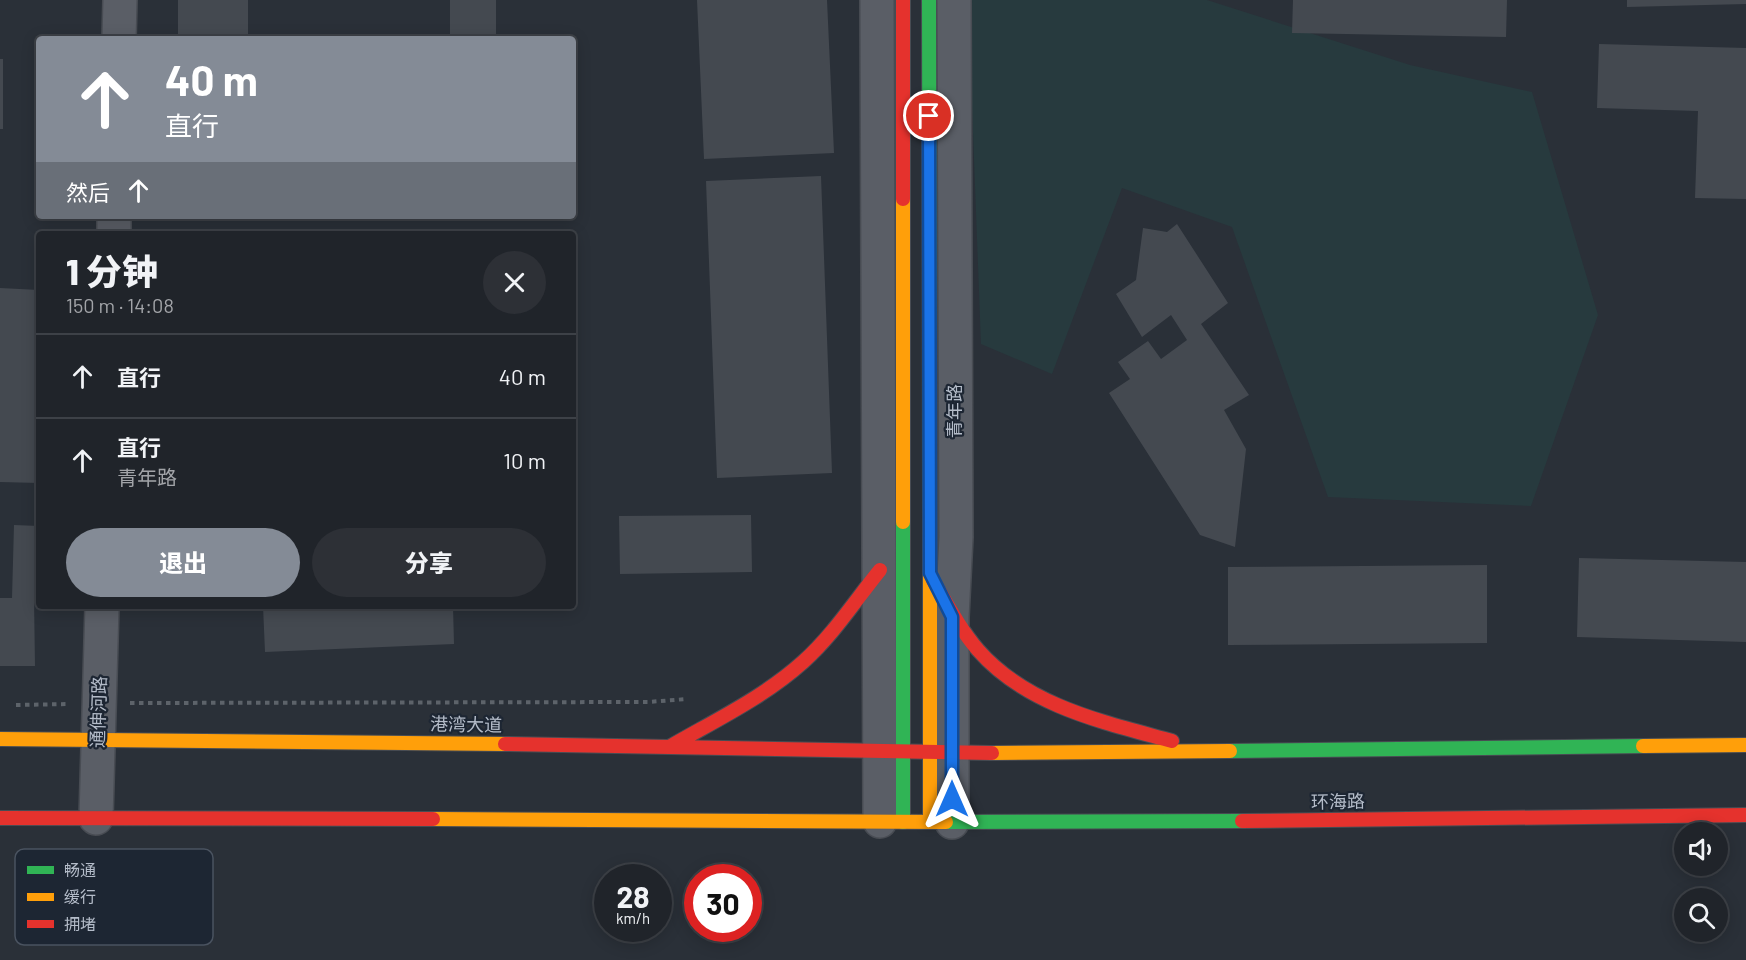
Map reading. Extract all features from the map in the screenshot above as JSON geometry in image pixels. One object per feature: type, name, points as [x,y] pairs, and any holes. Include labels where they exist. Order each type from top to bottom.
[{"type":"main road","points":[[892,750],[903,0]]},
{"type":"main road","name":"青年路","points":[[929,0],[930,573],[941,751]]},
{"type":"main road","points":[[671,746],[762,694],[804,661],[829,635],[880,570]]},
{"type":"main road","points":[[930,573],[952,617],[979,651],[1010,681],[1042,700],[1070,712],[1209,751]]},
{"type":"main road","name":"港湾大道","points":[[0,739],[98,738],[941,751]]},
{"type":"main road","points":[[941,751],[1027,754],[1746,745]]},
{"type":"main road","name":"环海路","points":[[940,822],[1746,815]]},
{"type":"main road","points":[[0,818],[940,822]]},
{"type":"street","points":[[119,36],[120,0]]},
{"type":"street","points":[[877,0],[880,570],[892,750],[892,822]]},
{"type":"street","name":"青年路","points":[[940,822],[941,751],[956,537],[954,0]]},
{"type":"street","name":"通伸河路","points":[[96,818],[102,609]]},
{"type":"path","points":[[11,705],[636,702],[694,699]]},
{"type":"green space","points":[[968,0],[1207,0],[1410,65],[1532,92],[1598,315],[1531,506],[1328,497],[1232,227],[1122,188],[1052,374],[981,344]]},
{"type":"building","points":[[178,0],[248,0],[248,36],[178,36]]},
{"type":"building","points":[[450,0],[496,0],[496,36],[450,36]]},
{"type":"building","points":[[697,0],[827,0],[834,153],[704,159]]},
{"type":"building","points":[[1293,0],[1507,0],[1506,37],[1292,33]]},
{"type":"building","points":[[1627,0],[1746,0],[1746,4],[1627,7]]},
{"type":"building","points":[[1599,44],[1746,48],[1746,199],[1695,198],[1698,111],[1597,108]]},
{"type":"building","points":[[0,59],[3,59],[3,129],[0,129]]},
{"type":"building","points":[[821,176],[832,473],[717,478],[706,181]]},
{"type":"building","points":[[1177,224],[1228,303],[1201,324],[1249,395],[1224,410],[1246,449],[1235,547],[1200,535],[1109,393],[1130,379],[1118,362],[1148,341],[1161,359],[1187,340],[1171,315],[1142,337],[1116,294],[1136,280],[1143,228],[1167,232]]},
{"type":"building","points":[[0,288],[36,290],[36,483],[0,482]]},
{"type":"building","points":[[751,515],[752,572],[620,574],[619,516]]},
{"type":"building","points":[[14,525],[36,526],[35,666],[0,666],[0,598],[12,598]]},
{"type":"building","points":[[1579,558],[1746,562],[1746,642],[1577,637]]},
{"type":"building","points":[[1487,565],[1487,643],[1228,645],[1228,567]]},
{"type":"building","points":[[263,609],[453,609],[454,644],[265,652]]},
{"type":"traffic: fast","points":[[929,0],[930,518]]},
{"type":"traffic: fast","points":[[903,522],[903,822]]},
{"type":"traffic: fast","points":[[1230,751],[1643,746]]},
{"type":"traffic: fast","points":[[946,822],[1242,821]]},
{"type":"traffic: slow","points":[[903,199],[903,522]]},
{"type":"traffic: slow","points":[[930,518],[930,822]]},
{"type":"traffic: slow","points":[[0,739],[505,744]]},
{"type":"traffic: slow","points":[[1643,746],[1746,745]]},
{"type":"traffic: slow","points":[[992,753],[1230,751]]},
{"type":"traffic: slow","points":[[433,819],[946,822]]},
{"type":"traffic: jam","points":[[903,0],[903,199]]},
{"type":"traffic: jam","points":[[671,746],[756,697],[788,675],[814,652],[880,570]]},
{"type":"traffic: jam","points":[[933,580],[971,642],[998,669],[1019,685],[1093,719],[1172,741]]},
{"type":"traffic: jam","points":[[505,744],[992,753]]},
{"type":"traffic: jam","points":[[1242,821],[1746,815]]},
{"type":"traffic: jam","points":[[0,818],[433,819]]},
{"type":"route","points":[[929,116],[930,573],[952,617],[952,799]]}]
